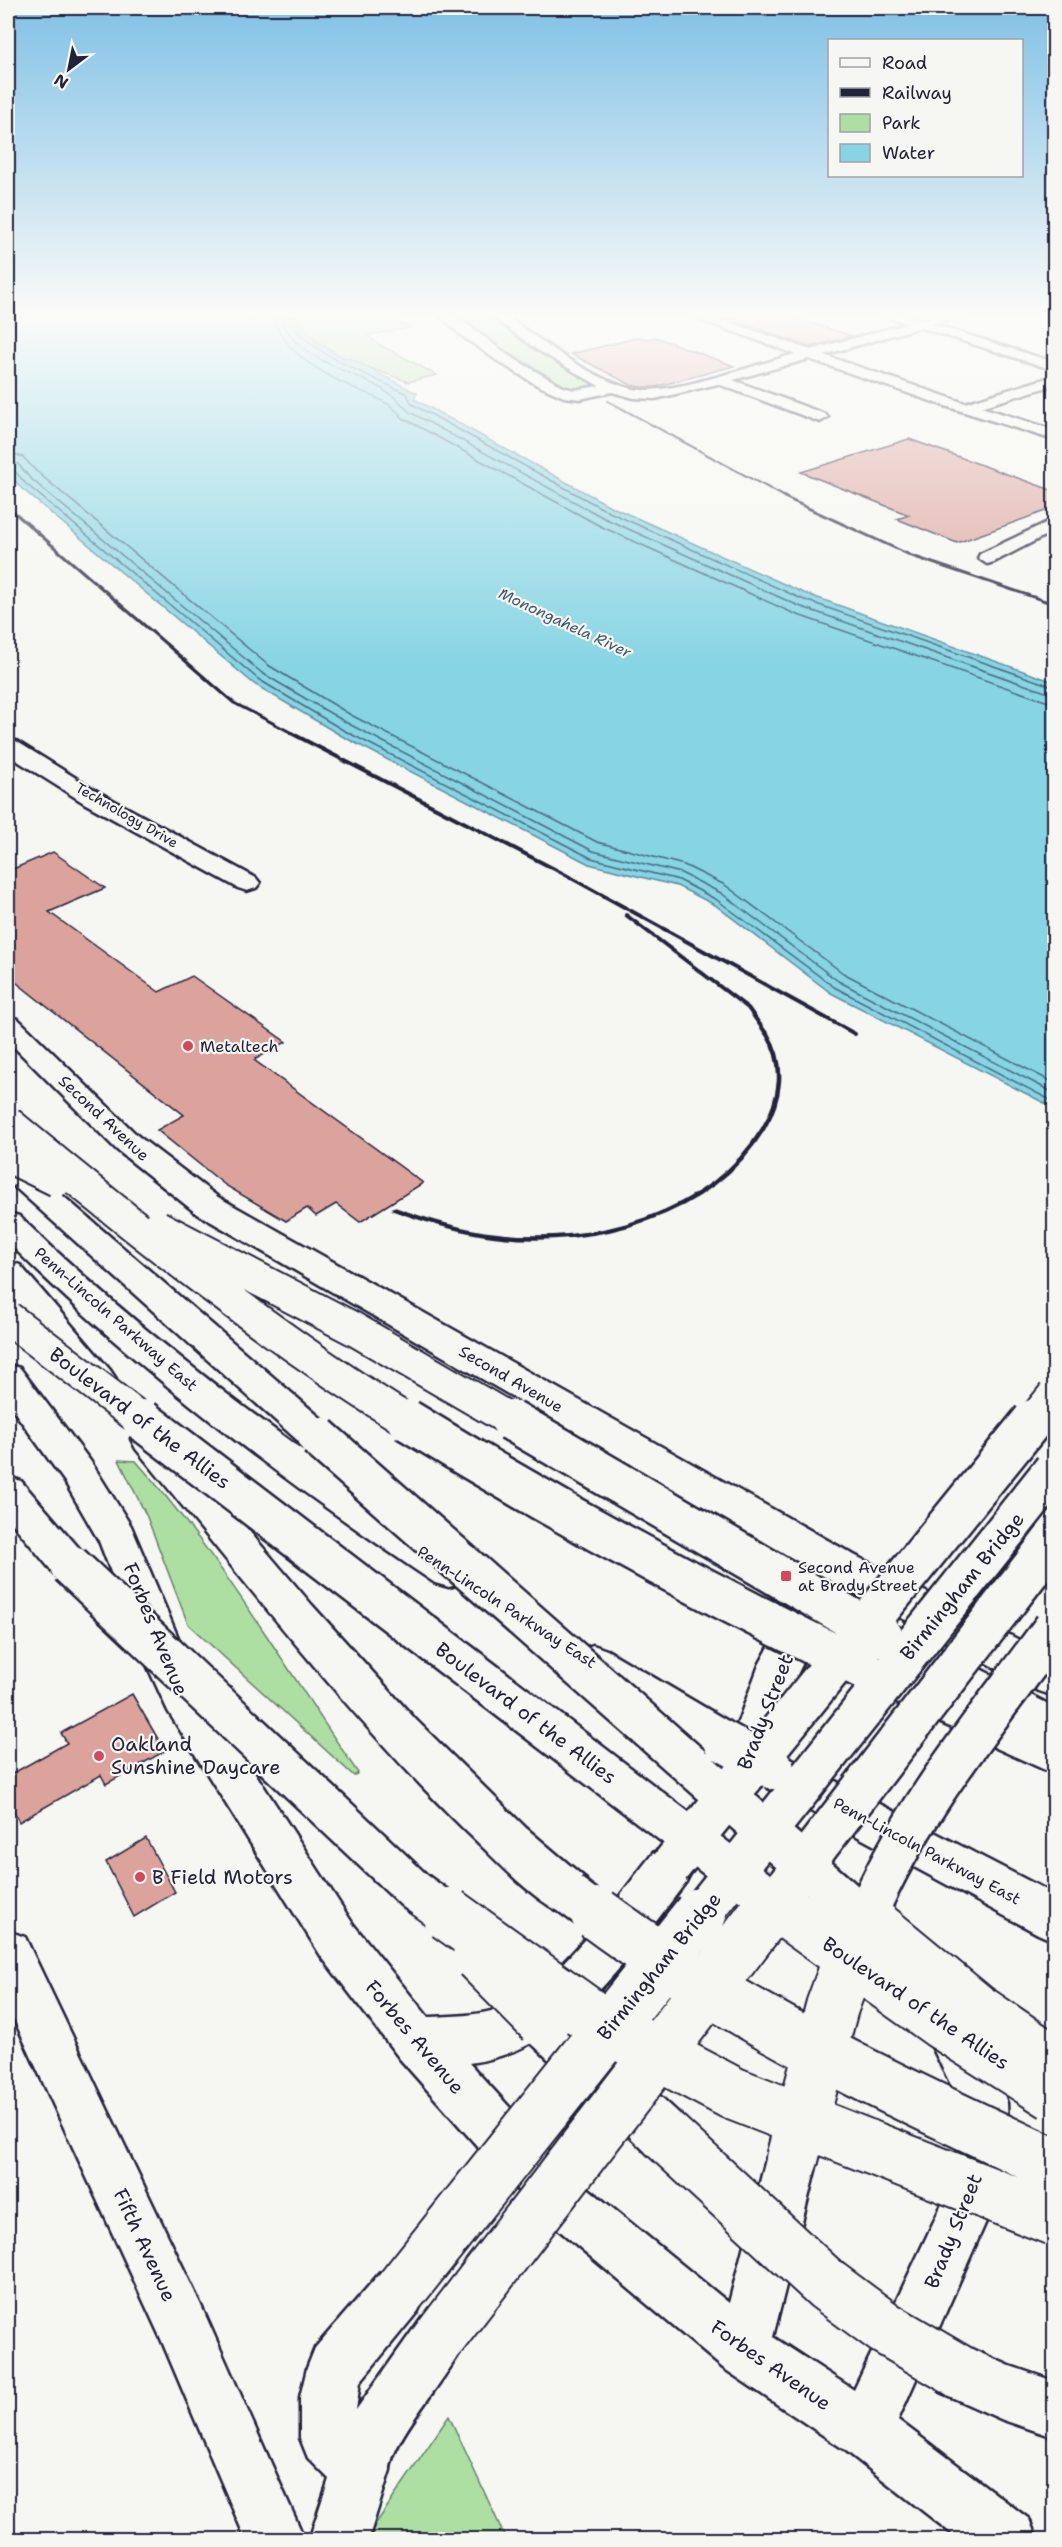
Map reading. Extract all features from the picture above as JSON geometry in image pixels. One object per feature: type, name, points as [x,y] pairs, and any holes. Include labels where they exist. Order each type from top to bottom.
[{"type":"main road","points":[[987,558],[1054,524]]},
{"type":"main road","name":"Technology Drive","points":[[8,746],[92,798],[247,882]]},
{"type":"main road","name":"Second Avenue","points":[[8,1025],[84,1102],[191,1194],[840,1567],[1054,1678]]},
{"type":"main road","points":[[8,1123],[219,1292],[343,1379],[412,1424],[570,1518],[656,1566],[1054,1728]]},
{"type":"main road","points":[[8,1156],[219,1257],[327,1314],[872,1652],[1054,1755]]},
{"type":"main road","points":[[8,1165],[887,1938],[975,2009],[1054,2063]]},
{"type":"main road","name":"Penn-Lincoln Parkway East","points":[[8,1224],[113,1321],[302,1469],[511,1612],[723,1741],[911,1845],[1054,1918]]},
{"type":"main road","points":[[8,1273],[405,1739],[485,1823],[569,1894],[664,1964],[772,2028],[923,2105],[1054,2165]]},
{"type":"main road","name":"Boulevard of the Allies","points":[[8,1318],[828,1943],[942,2023],[1054,2094]]},
{"type":"main road","name":"Forbes Avenue","points":[[8,1377],[78,1472],[109,1522],[128,1559],[166,1663],[183,1698],[337,1940],[417,2042],[527,2164],[571,2207],[742,2349],[865,2430],[1008,2540]]},
{"type":"main road","points":[[417,2042],[478,2037],[513,2028],[543,2011],[576,1982],[1054,1395]]},
{"type":"main road","name":"Birmingham Bridge","points":[[362,2470],[328,2438],[328,2397],[335,2368],[399,2292],[1054,1470]]},
{"type":"main road","points":[[8,1492],[70,1565],[415,1891],[543,2021],[815,2274],[885,2328],[960,2372],[1003,2392],[1054,2409]]},
{"type":"main road","points":[[338,2540],[362,2470],[362,2454],[382,2417],[441,2336],[1054,1539]]},
{"type":"main road","name":"Brady Street","points":[[840,1567],[801,1626],[774,1678],[740,1777],[740,1825],[747,1848],[758,1868],[772,1886],[791,1904],[906,1991],[948,2032],[964,2054],[976,2079],[983,2104],[985,2130],[982,2159],[957,2227],[865,2430]]},
{"type":"main road","points":[[742,2349],[762,2282],[792,2158],[839,1984],[854,1943],[891,1863],[940,1783],[1054,1628]]},
{"type":"main road","points":[[415,1891],[603,2025],[688,2072],[782,2114],[1054,2219]]},
{"type":"main road","name":"Fifth Avenue","points":[[8,1954],[180,2320],[276,2540]]},
{"type":"green space","points":[[119,1460],[136,1461],[196,1535],[225,1574],[358,1773],[354,1776],[188,1624],[147,1517]]},
{"type":"green space","points":[[449,2416],[506,2539],[367,2540],[366,2538]]},
{"type":"water","name":"Monongahela River","points":[[8,432],[474,432],[610,506],[804,593],[1054,682],[1054,1108],[831,993],[715,905],[677,886],[589,864],[340,735],[254,684],[20,487],[8,472]]},
{"type":"building","points":[[909,439],[1054,491],[1054,508],[957,543],[897,519],[909,515],[801,472]]},
{"type":"building","name":"Metaltech","points":[[53,852],[105,888],[49,912],[159,992],[192,976],[286,1042],[254,1060],[423,1183],[360,1222],[336,1204],[316,1216],[307,1208],[286,1221],[225,1185],[157,1130],[184,1115],[8,976],[8,871]]},
{"type":"building","name":"Oakland Sunshine Daycare","points":[[132,1694],[165,1751],[106,1784],[101,1775],[19,1822],[8,1798],[8,1776],[67,1743],[61,1733]]},
{"type":"building","name":"B Field Motors","points":[[146,1838],[175,1892],[134,1917],[106,1862]]},
{"type":"railway","points":[[665,432],[787,498]]},
{"type":"railway","points":[[784,497],[912,556],[1054,604]]},
{"type":"railway","points":[[8,507],[234,703],[294,734]]},
{"type":"railway","points":[[291,733],[564,874],[855,1034]]},
{"type":"railway","points":[[626,915],[748,1008],[768,1036]]},
{"type":"railway","points":[[394,1209],[469,1231],[532,1238],[571,1236],[609,1230],[646,1220],[680,1204],[712,1184],[740,1159],[763,1129],[774,1106],[779,1082],[777,1058],[768,1036]]},
{"type":"place","name":"Metaltech","points":[[188,1046]]},
{"type":"place","name":"Second Avenue at Brady Street","points":[[786,1576]]},
{"type":"place","name":"Oakland Sunshine Daycare","points":[[99,1756]]},
{"type":"place","name":"B Field Motors","points":[[140,1877]]}]
